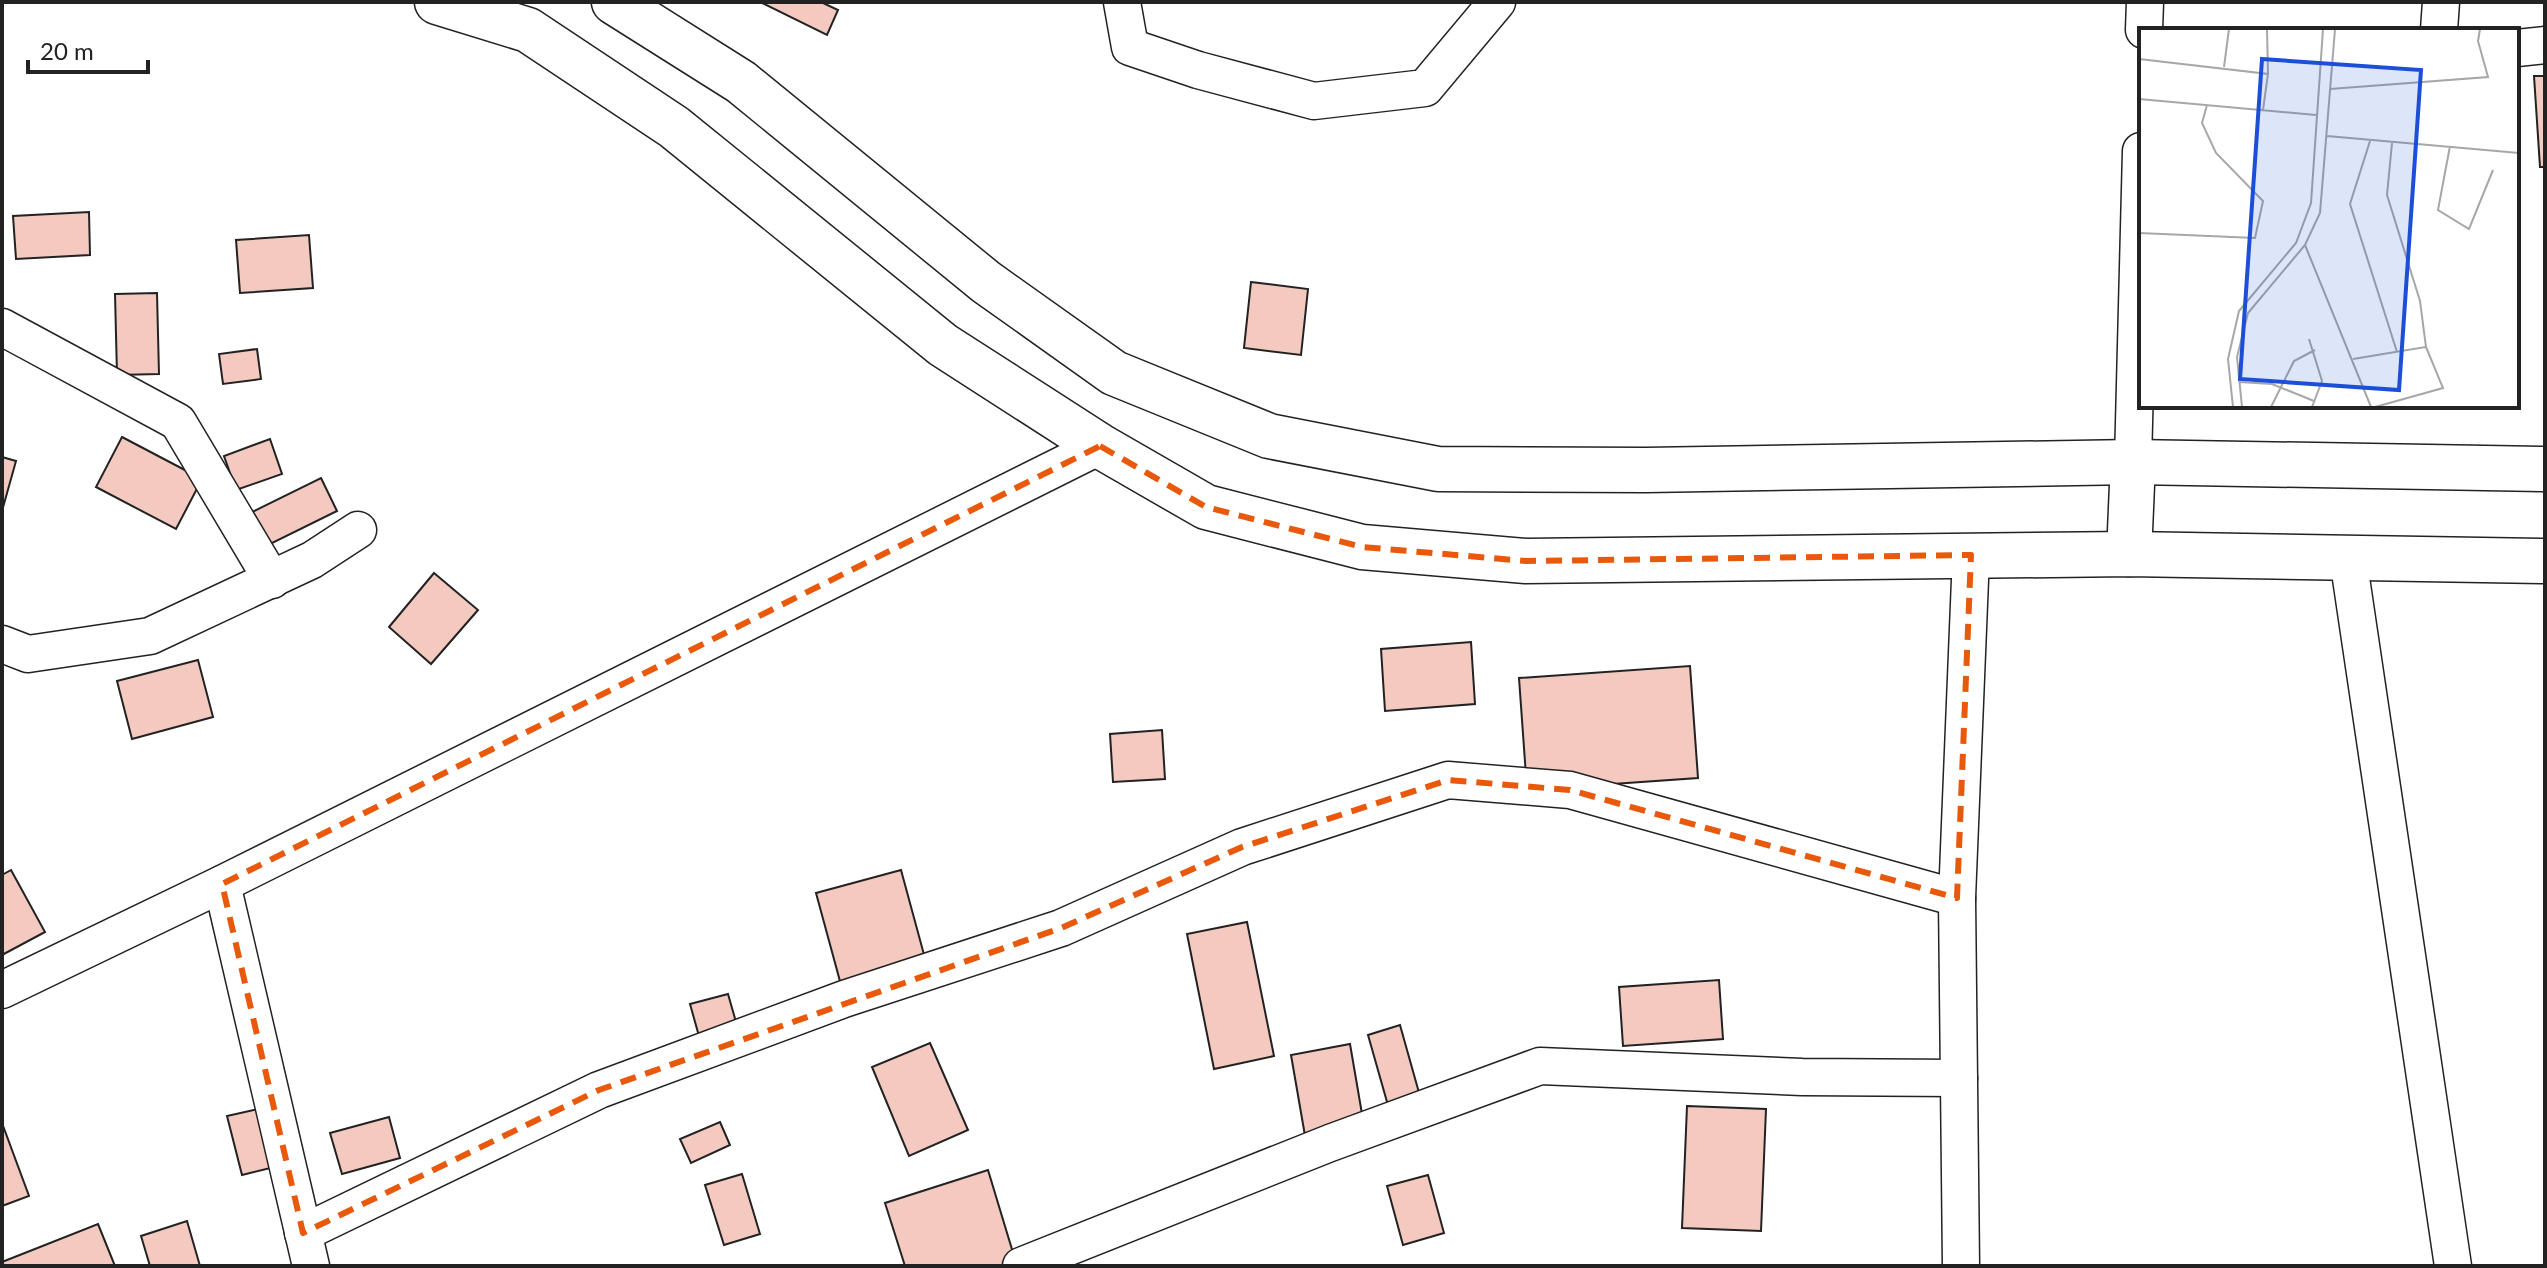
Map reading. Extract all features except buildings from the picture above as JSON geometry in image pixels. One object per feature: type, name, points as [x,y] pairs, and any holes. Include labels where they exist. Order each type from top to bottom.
[{"type":"main road","points":[[437,2],[528,30],[674,127],[943,345],[1100,446],[1206,507],[1362,547],[1526,561],[2129,554],[2545,561]]},
{"type":"main road","points":[[614,2],[741,82],[986,282],[1114,373],[1269,436],[1438,469],[1646,470],[2133,462],[2545,469]]},
{"type":"main road","points":[[2129,554],[2133,462]]},
{"type":"street","points":[[1122,2],[1130,47],[1198,70],[1314,101],[1425,88],[1497,2]]},
{"type":"street","points":[[2144,28],[2145,2]]},
{"type":"street","points":[[2439,28],[2441,2]]},
{"type":"street","points":[[2519,48],[2545,45]]},
{"type":"street","points":[[2133,462],[2139,229]]},
{"type":"street","points":[[2,327],[178,422],[272,580]]},
{"type":"street","points":[[2,990],[222,884],[1100,446]]},
{"type":"street","points":[[2,644],[28,654],[150,636],[312,560],[358,530]]},
{"type":"street","points":[[1961,1266],[1957,898],[1971,555]]},
{"type":"street","points":[[2348,558],[2453,1266]]},
{"type":"street","points":[[222,884],[307,1250],[599,1090],[844,999],[1061,928],[1242,847],[1448,780],[1570,790],[1957,898]]},
{"type":"street","points":[[1021,1266],[1330,1143],[1540,1066],[1802,1077],[1959,1078]]},
{"type":"highlighted area","points":[[1100,446],[1206,507],[1362,547],[1526,561],[1971,555],[1957,898],[1570,790],[1448,780],[1242,847],[1061,928],[599,1090],[303,1233],[222,884]]}]
